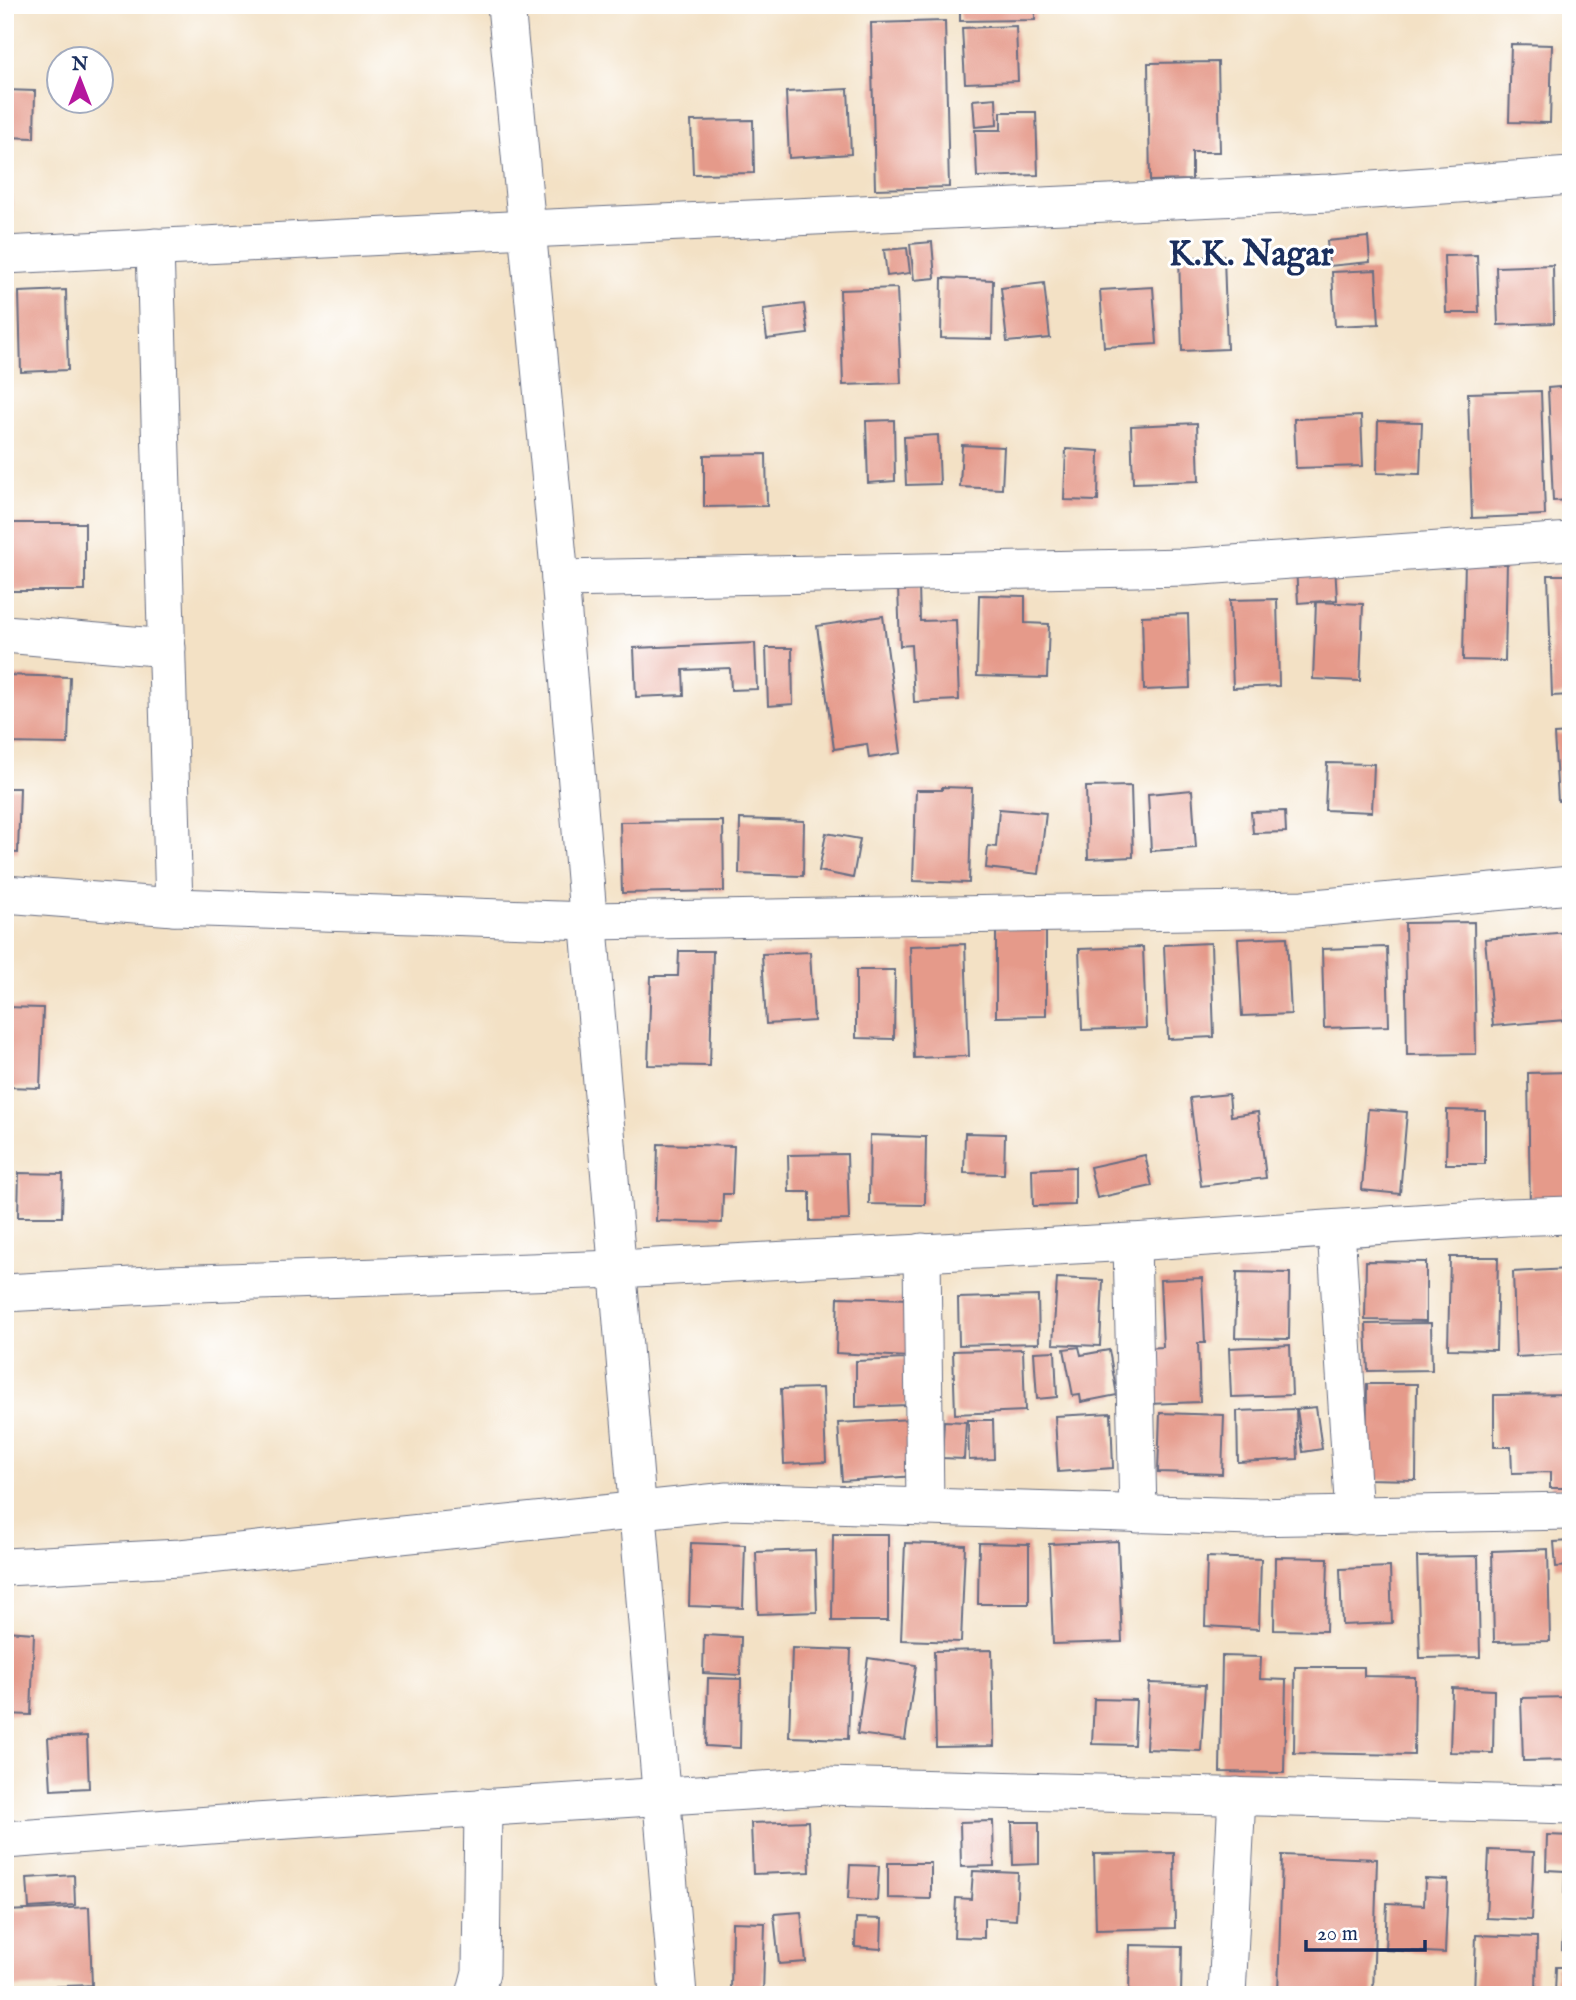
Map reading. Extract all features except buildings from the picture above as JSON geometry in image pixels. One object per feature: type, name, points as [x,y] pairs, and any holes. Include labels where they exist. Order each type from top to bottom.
[{"type":"street","points":[[506,5],[560,579],[678,1995]]},
{"type":"street","points":[[5,255],[1316,194],[1571,176]]},
{"type":"street","points":[[155,247],[174,907]]},
{"type":"street","points":[[560,579],[1186,567],[1571,541]]},
{"type":"street","points":[[5,634],[167,648]]},
{"type":"street","points":[[5,894],[174,907],[589,921],[1303,909],[1571,885]]},
{"type":"street","points":[[5,1293],[169,1284],[617,1269],[1132,1242],[1571,1215]]},
{"type":"street","points":[[1336,1228],[1354,1516]]},
{"type":"street","points":[[1132,1242],[1138,1514]]},
{"type":"street","points":[[922,1252],[925,1507]]},
{"type":"street","points":[[5,1567],[180,1558],[729,1501],[1252,1517],[1571,1511]]},
{"type":"street","points":[[5,1840],[826,1786],[1571,1805]]},
{"type":"street","points":[[1227,1995],[1237,1796]]},
{"type":"street","points":[[475,1995],[481,1972],[483,1807]]},
{"type":"district","name":"K.K. Nagar","points":[[1251,255]]}]
